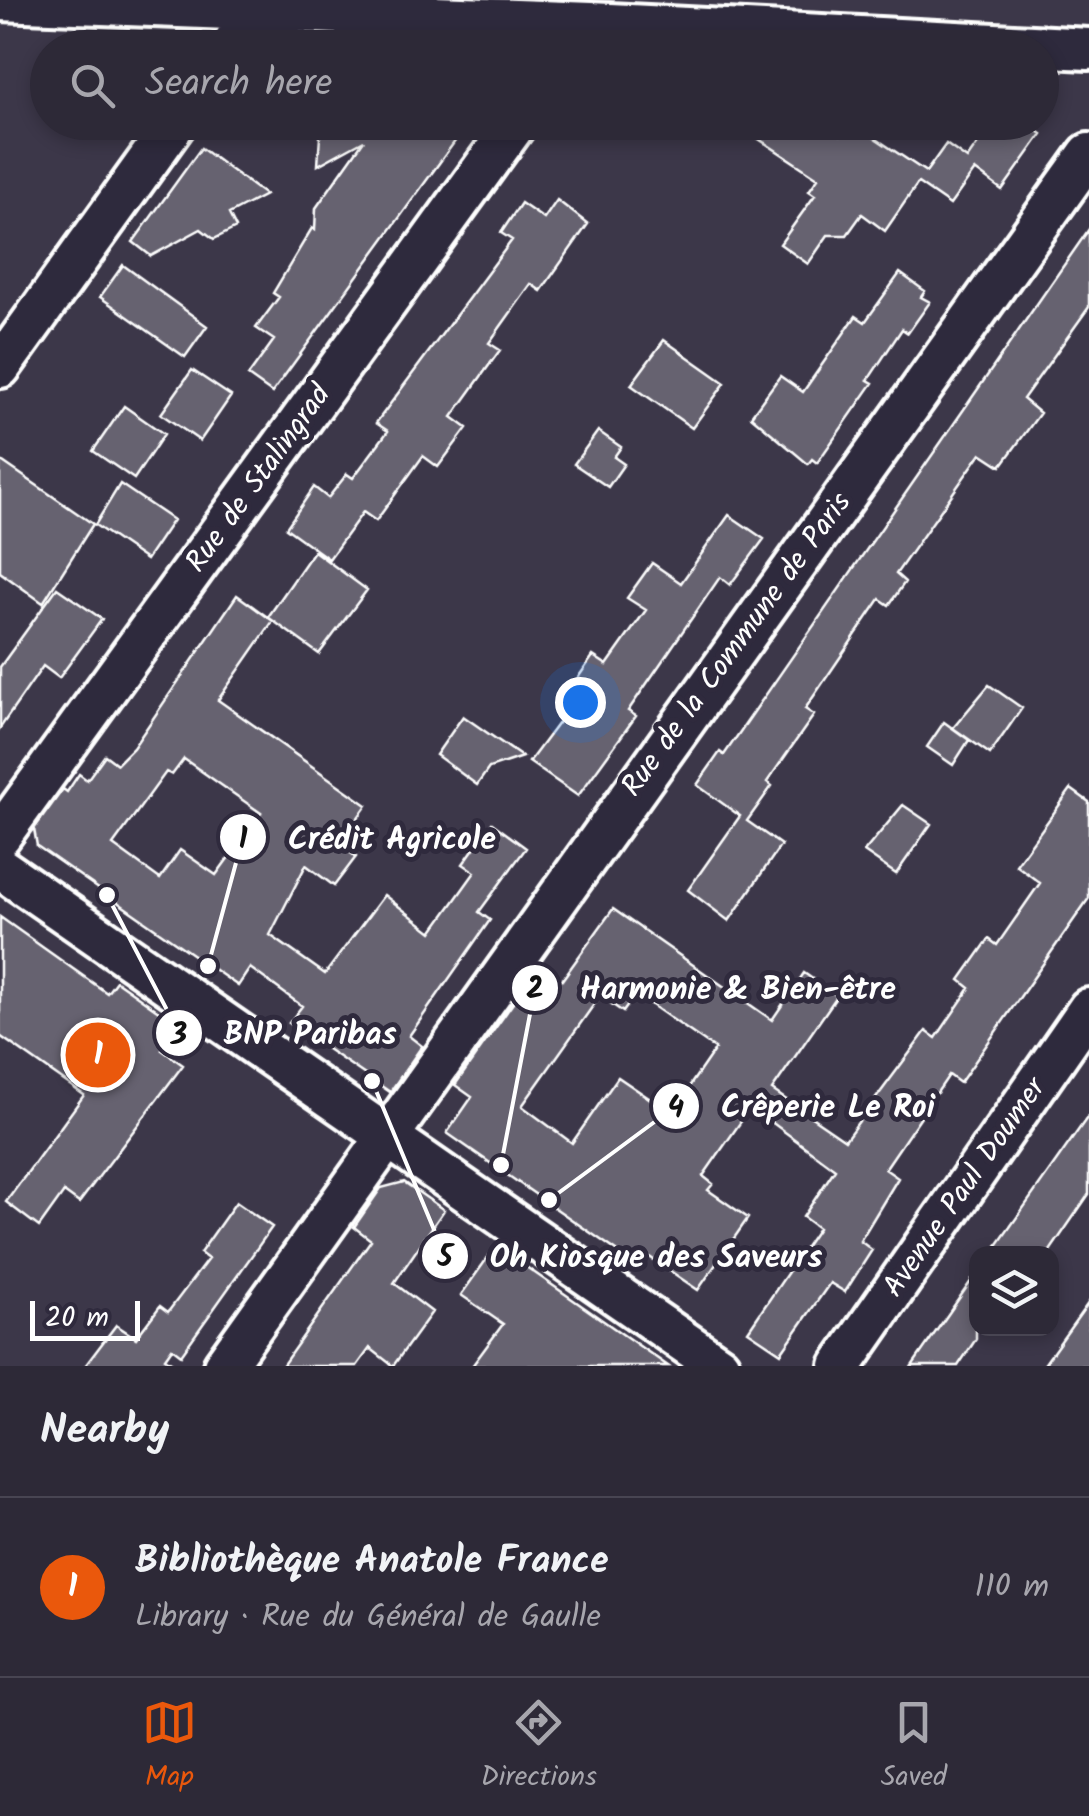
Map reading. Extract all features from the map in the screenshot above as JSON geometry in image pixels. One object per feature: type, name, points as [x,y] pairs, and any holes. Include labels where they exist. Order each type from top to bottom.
[{"type":"street","points":[[0,0],[724,30]]},
{"type":"street","points":[[242,30],[255,12]]},
{"type":"street","points":[[1059,47],[1089,49]]},
{"type":"street","points":[[0,367],[163,140]]},
{"type":"street","name":"Rue de Stalingrad","points":[[0,836],[504,140]]},
{"type":"street","name":"Rue de la Commune de Paris","points":[[224,1366],[384,1136],[1089,154]]},
{"type":"street","points":[[0,868],[719,1366]]},
{"type":"street","name":"Avenue Paul Doumer","points":[[842,1366],[1089,1009]]},
{"type":"building","points":[[320,140],[364,140],[318,165]]},
{"type":"building","points":[[364,140],[456,140],[272,393],[248,376],[274,340],[256,328],[279,297],[273,293],[312,228],[315,230],[316,208]]},
{"type":"building","points":[[760,140],[878,140],[926,172],[946,144],[967,159],[980,140],[1038,140],[1002,190],[975,170],[950,205],[918,183],[885,231],[862,214],[847,235],[828,235],[808,264],[780,244],[815,195],[809,191],[818,178]]},
{"type":"building","points":[[201,148],[265,195],[229,214],[236,228],[214,239],[201,229],[151,256],[133,242]]},
{"type":"building","points":[[557,200],[588,224],[541,291],[531,284],[489,343],[500,350],[452,417],[467,428],[438,467],[423,456],[376,521],[363,512],[329,559],[286,528],[314,487],[328,498],[347,474],[353,478],[388,431],[376,423],[512,240],[501,233],[521,203],[544,219]]},
{"type":"building","points":[[1089,229],[1089,307],[1023,399],[1040,413],[1001,466],[981,453],[896,574],[905,582],[889,605],[880,599],[805,709],[814,715],[767,782],[772,786],[747,821],[781,845],[729,921],[688,890],[740,816],[697,785],[720,752],[724,755]]},
{"type":"building","points":[[123,265],[207,326],[185,357],[100,297]]},
{"type":"building","points":[[900,273],[925,291],[921,297],[930,302],[908,333],[902,329],[868,380],[873,383],[817,463],[812,459],[808,464],[751,416],[780,376],[803,392],[856,316],[865,322]]},
{"type":"building","points":[[664,340],[725,383],[692,428],[631,385]]},
{"type":"building","points":[[192,370],[231,396],[200,441],[161,414]]},
{"type":"building","points":[[124,406],[164,434],[134,479],[93,451]]},
{"type":"building","points":[[598,431],[621,447],[614,457],[624,464],[608,487],[574,464]]},
{"type":"building","points":[[0,460],[93,524],[43,603],[0,572]]},
{"type":"building","points":[[120,484],[173,520],[146,560],[95,525]]},
{"type":"building","points":[[729,515],[764,539],[730,585],[720,577],[628,711],[636,716],[578,796],[529,762],[564,715],[581,686],[575,682],[593,656],[607,665],[646,610],[627,598],[652,563],[681,583]]},
{"type":"building","points":[[314,551],[367,590],[319,654],[268,617]]},
{"type":"building","points":[[57,588],[102,619],[59,678],[43,666],[0,728],[0,667]]},
{"type":"building","points":[[237,595],[273,621],[218,700],[367,805],[339,844],[356,857],[334,886],[306,865],[270,935],[325,974],[384,895],[432,932],[475,872],[463,864],[492,823],[526,848],[479,912],[490,920],[409,1036],[422,1046],[390,1092],[289,1023],[302,1006],[250,968],[238,986],[37,846],[34,829],[63,789],[67,792],[79,774],[87,780],[105,755],[117,764],[133,748]],"holes":[[[184,759],[261,813],[216,875],[180,850],[160,879],[113,845],[166,772],[172,775]]]},
{"type":"building","points":[[989,685],[1022,708],[990,754],[953,728]]},
{"type":"building","points":[[463,716],[522,757],[489,768],[477,785],[436,755]]},
{"type":"building","points":[[944,722],[969,740],[953,765],[927,747]]},
{"type":"building","points":[[1071,789],[1089,802],[1089,898],[960,1083],[949,1075],[885,1169],[898,1178],[860,1241],[872,1250],[845,1292],[830,1283],[781,1353],[748,1331],[818,1228],[803,1217],[835,1169],[751,1107],[703,1176],[713,1184],[708,1190],[748,1218],[698,1290],[648,1256],[640,1267],[447,1133],[472,1097],[455,1085],[540,965],[562,980],[613,909],[772,1020],[804,973],[837,996],[772,1090],[845,1140],[926,1031],[936,1038],[970,988],[960,980],[989,939],[997,945],[1040,883],[1016,865]],"holes":[[[636,994],[715,1049],[671,1113],[618,1077],[572,1143],[522,1106],[600,996],[623,1012]]]},
{"type":"building","points":[[903,805],[931,824],[896,874],[864,852]]},
{"type":"building","points":[[0,917],[107,993],[116,981],[180,1026],[162,1050],[183,1065],[79,1203],[64,1192],[39,1227],[6,1202],[84,1095],[0,1036]]},
{"type":"building","points":[[1089,1115],[1089,1194],[1053,1246],[997,1246]]},
{"type":"building","points":[[404,1182],[444,1210],[394,1283],[432,1312],[393,1366],[370,1348],[357,1366],[282,1366],[371,1240],[354,1227],[381,1188]]},
{"type":"building","points":[[236,1202],[272,1227],[181,1355],[172,1348],[165,1358],[177,1366],[85,1366],[116,1325],[136,1338],[160,1306],[168,1312],[208,1259],[200,1253]]},
{"type":"building","points":[[496,1246],[668,1366],[472,1366],[503,1324],[461,1295]]},
{"type":"building","points":[[969,1284],[969,1336],[976,1339],[958,1366],[912,1366]]},
{"type":"building","points":[[1089,1302],[1089,1366],[1043,1366]]},
{"type":"place","name":"BNP Paribas","points":[[107,895]]},
{"type":"place","name":"Crédit Agricole","points":[[208,966]]},
{"type":"place","name":"Bibliothèque Anatole France","points":[[98,1055]]},
{"type":"place","name":"Oh Kiosque des Saveurs","points":[[372,1081]]},
{"type":"place","name":"Harmonie & Bien-être","points":[[501,1165]]},
{"type":"place","name":"Crêperie Le Roi","points":[[549,1200]]}]
